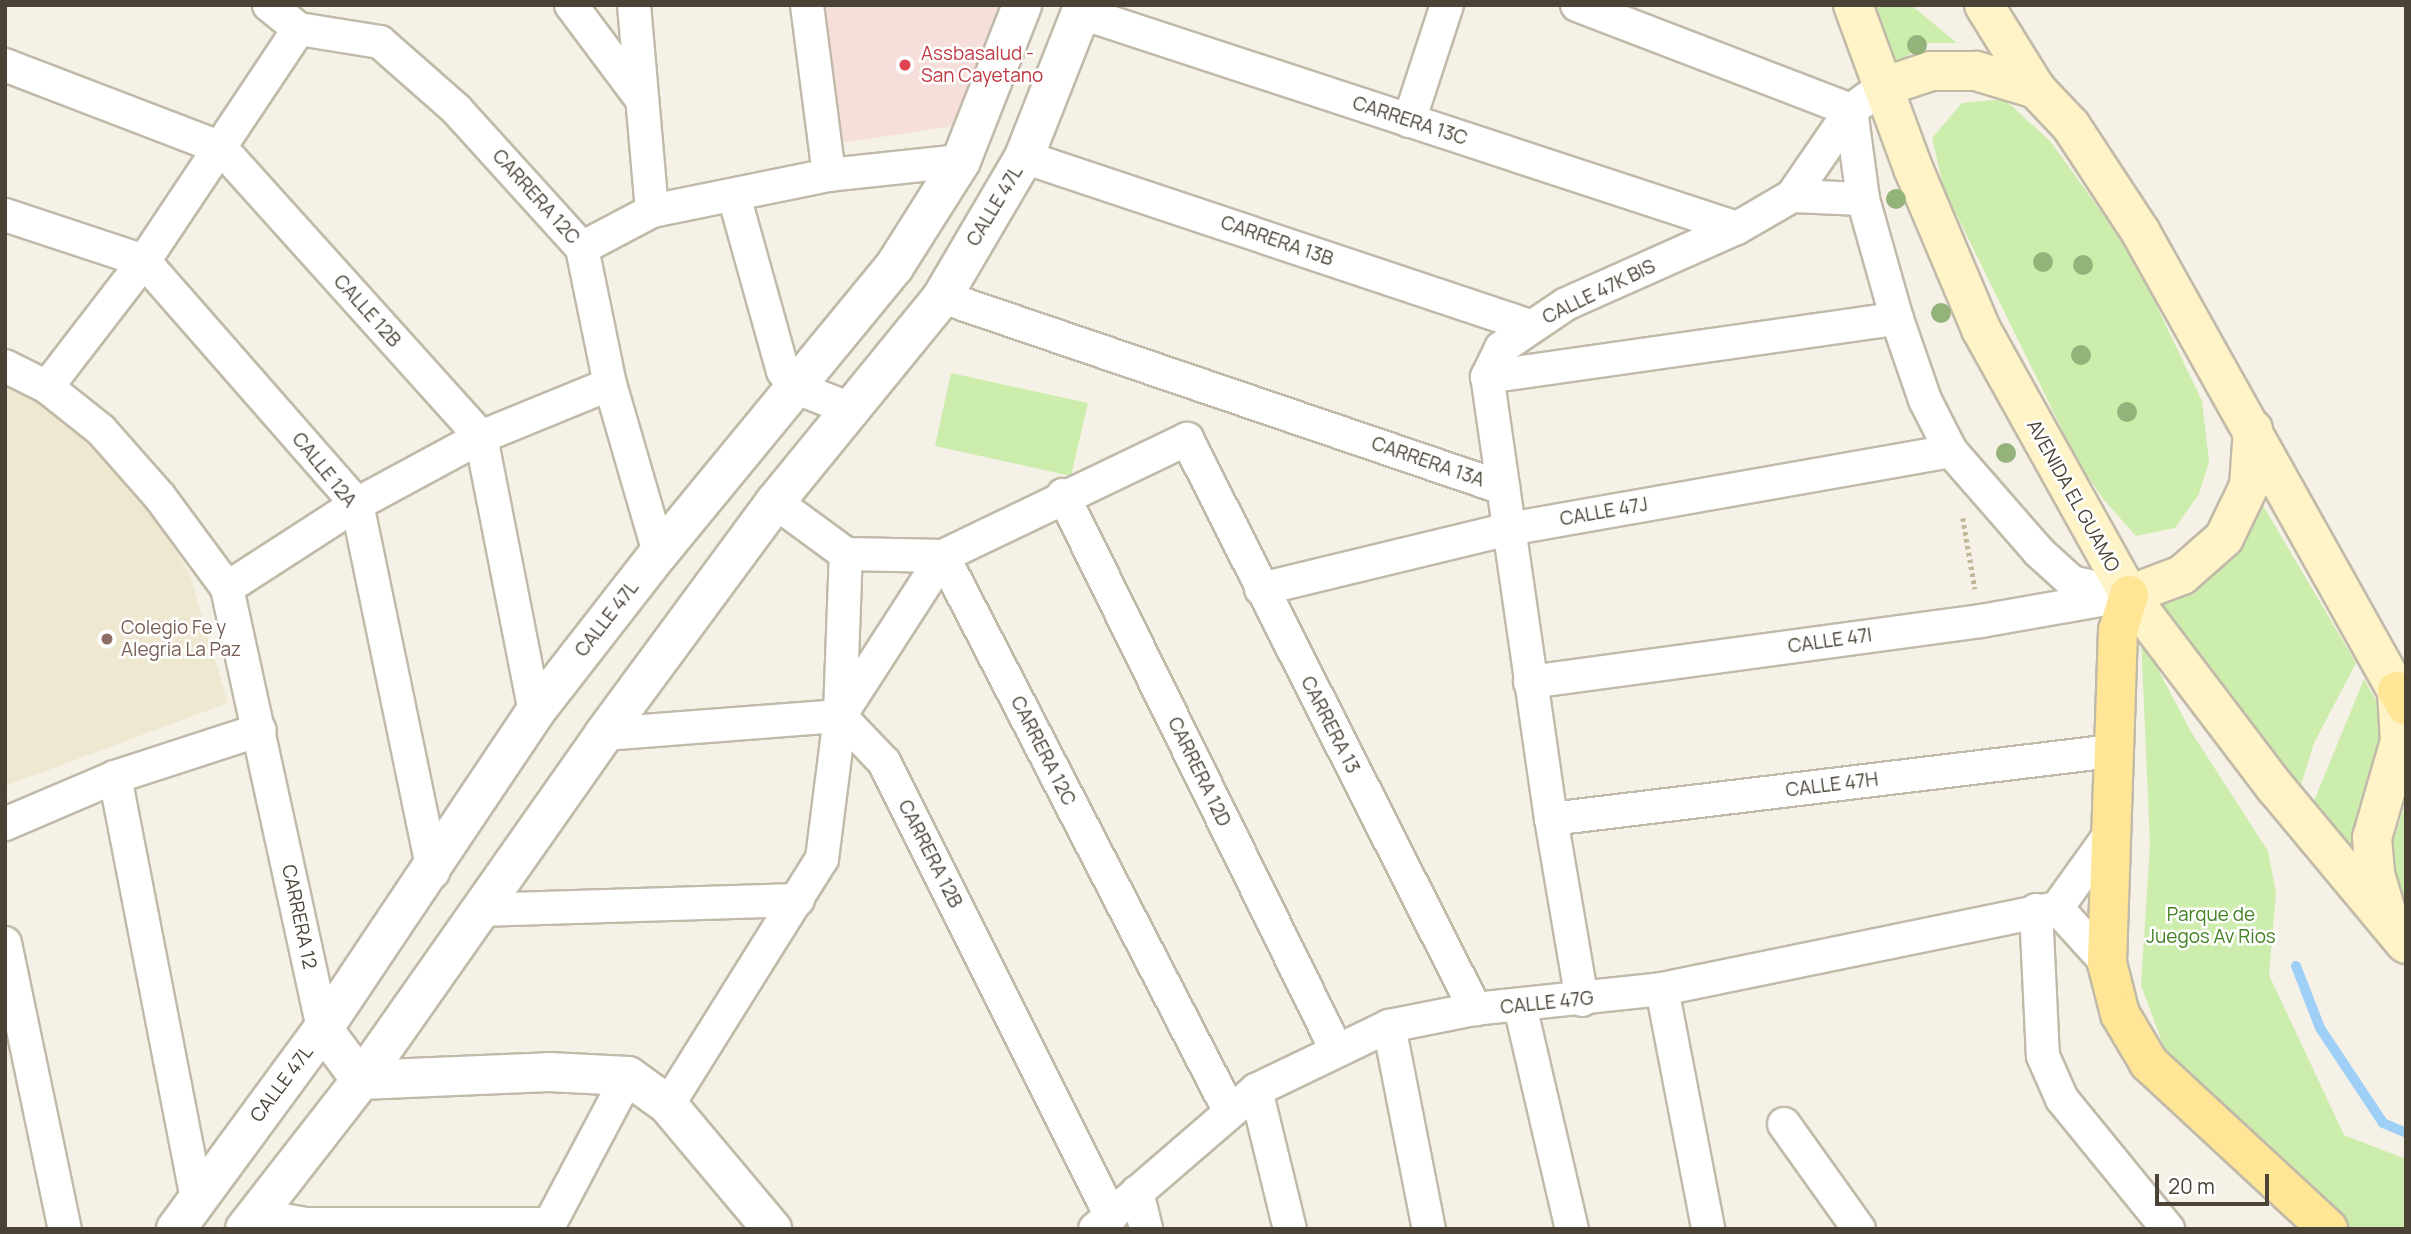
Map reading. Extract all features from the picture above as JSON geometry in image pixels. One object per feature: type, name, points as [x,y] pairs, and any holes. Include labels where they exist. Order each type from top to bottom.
[{"type":"main road","name":"AVENIDA EL GUAMO","points":[[1853,5],[1883,87],[1981,329],[2129,595],[2275,787],[2399,937]]},
{"type":"main road","name":"AVENIDA EL GUAMO","points":[[1963,5],[1993,21],[2036,89],[2071,126],[2140,231],[2402,698],[2400,741],[2372,838],[2375,874],[2399,937]]},
{"type":"main road","points":[[1883,87],[1931,71],[1976,71],[2036,89]]},
{"type":"main road","points":[[2253,429],[2249,486],[2224,538],[2182,575],[2129,595],[2118,630],[2107,963],[2120,1014],[2149,1063],[2328,1229]]},
{"type":"street","points":[[47,387],[144,261],[299,29],[269,5]]},
{"type":"street","points":[[571,5],[642,100]]},
{"type":"street","points":[[634,5],[652,211]]},
{"type":"street","points":[[807,5],[829,175]]},
{"type":"street","name":"CALLE 47L","points":[[176,1229],[323,1029],[433,872],[535,712],[659,553],[894,267],[961,161],[1022,5]]},
{"type":"street","points":[[1409,121],[1447,5]]},
{"type":"street","points":[[1577,5],[1851,110],[1863,199],[1897,319],[1925,400],[1951,451],[2039,552],[2072,582],[2129,595]]},
{"type":"street","name":"CALLE 47L","points":[[250,1222],[361,1080],[604,734],[775,502],[942,297],[1024,157],[1083,9]]},
{"type":"street","name":"CARRERA 13C","points":[[1083,9],[1409,121],[1737,228]]},
{"type":"street","name":"CARRERA 12C","points":[[299,29],[380,41],[457,110],[582,248],[610,384],[659,553]]},
{"type":"street","name":"CALLE 12B","points":[[5,65],[221,148],[481,437]]},
{"type":"street","name":"CALLE 47K BIS","points":[[1487,377],[1501,348],[1566,304],[1737,228],[1792,196],[1851,110],[1883,87]]},
{"type":"street","name":"CARRERA 13B","points":[[1024,157],[1530,326]]},
{"type":"street","points":[[582,248],[652,211],[829,175],[961,161]]},
{"type":"street","points":[[734,196],[783,371],[797,388],[850,409]]},
{"type":"street","points":[[1792,196],[1863,199]]},
{"type":"street","points":[[5,215],[144,261]]},
{"type":"street","name":"CALLE 12A","points":[[144,261],[357,504],[433,872]]},
{"type":"street","name":"CARRERA 13A","points":[[942,297],[1503,488],[1551,819],[1582,1000]]},
{"type":"street","points":[[1503,488],[1487,377],[1897,319]]},
{"type":"street","name":"CARRERA 12","points":[[5,366],[47,387],[101,430],[160,497],[227,588],[323,1029],[361,1080]]},
{"type":"street","points":[[227,588],[357,504],[481,437],[610,384]]},
{"type":"street","points":[[481,437],[535,712]]},
{"type":"street","name":"CARRERA 13","points":[[1063,495],[1187,439],[1475,1009]]},
{"type":"street","name":"CALLE 47J","points":[[1261,589],[1509,529],[1951,451]]},
{"type":"street","points":[[775,502],[846,554],[943,556],[1063,495]]},
{"type":"street","name":"CARRERA 12D","points":[[1063,495],[1336,1049]]},
{"type":"street","points":[[668,1105],[822,859],[840,716],[846,554]]},
{"type":"street","points":[[840,716],[943,556]]},
{"type":"street","name":"CARRERA 12C","points":[[943,556],[1228,1110]]},
{"type":"street","name":"CALLE 47I","points":[[1531,682],[1981,621],[2129,595]]},
{"type":"street","points":[[604,734],[840,716]]},
{"type":"street","name":"CARRERA 12B","points":[[840,716],[884,762],[1103,1222]]},
{"type":"street","points":[[5,824],[115,777],[260,730]]},
{"type":"street","name":"CALLE 47H","points":[[1551,819],[2112,751]]},
{"type":"street","points":[[115,777],[197,1198]]},
{"type":"street","points":[[2113,830],[2047,909],[2043,1056],[2062,1099],[2168,1229]]},
{"type":"street","points":[[479,910],[798,900]]},
{"type":"street","points":[[2047,909],[2107,963]]},
{"type":"street","name":"CALLE 47G","points":[[1103,1222],[1228,1110],[1256,1090],[1336,1049],[1389,1026],[1475,1009],[1582,1000],[1662,989],[2047,909]]},
{"type":"street","points":[[5,943],[65,1229]]},
{"type":"street","points":[[1662,989],[1708,1229]]},
{"type":"street","points":[[1520,1006],[1572,1229]]},
{"type":"street","points":[[1389,1026],[1429,1229]]},
{"type":"street","points":[[361,1080],[549,1072],[628,1076],[668,1105],[772,1229]]},
{"type":"street","points":[[250,1222],[549,1227],[628,1076]]},
{"type":"street","points":[[1256,1090],[1290,1229]]},
{"type":"street","points":[[1784,1124],[1859,1229]]},
{"type":"street","points":[[1137,1192],[1146,1229]]},
{"type":"path","points":[[1951,451],[1981,621]]},
{"type":"shaded area","name":"Assbasalud - San Cayetano","points":[[822,5],[1004,5],[960,125],[834,144]]},
{"type":"shaded area","name":"Colegio Fe y Alegria La Paz","points":[[5,380],[71,413],[134,483],[190,575],[228,703],[5,786]]},
{"type":"green space","points":[[1871,5],[1911,5],[1957,43],[1925,43],[1906,57],[1895,75]]},
{"type":"green space","points":[[2004,99],[2050,141],[2132,254],[2202,401],[2209,462],[2199,494],[2175,528],[2136,536],[2104,500],[2078,462],[1944,189],[1932,138],[1962,103]]},
{"type":"green space","points":[[951,373],[1088,403],[1071,476],[935,446]]},
{"type":"green space","points":[[2255,492],[2356,663],[2314,743],[2297,798],[2157,604]]},
{"type":"green space","name":"Parque de Juegos Av Rios","points":[[2141,637],[2190,730],[2268,851],[2276,893],[2269,975],[2344,1135],[2406,1159],[2406,1229],[2345,1229],[2177,1083],[2141,985],[2150,845]]},
{"type":"green space","points":[[2364,679],[2381,709],[2388,738],[2353,857],[2312,806]]},
{"type":"green space","points":[[2406,801],[2406,905],[2399,896],[2390,851]]},
{"type":"waterway","points":[[2296,966],[2320,1028],[2383,1123],[2406,1133]]},
{"type":"place","name":"Assbasalud - San Cayetano","points":[[905,65]]},
{"type":"place","name":"Colegio Fe y Alegria La Paz","points":[[107,639]]}]
